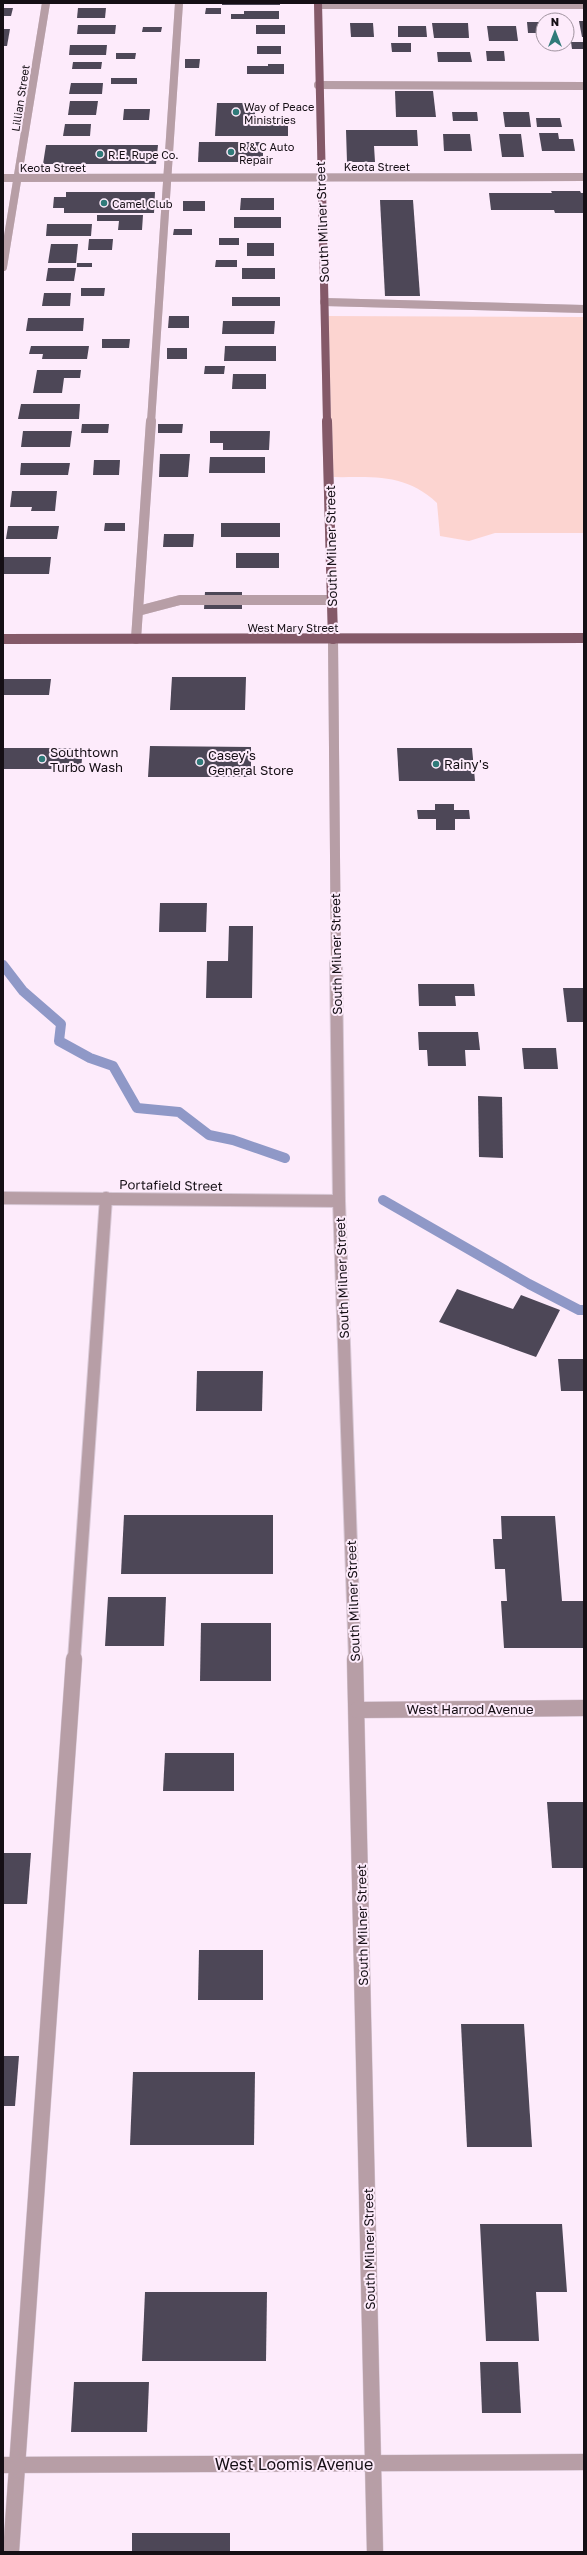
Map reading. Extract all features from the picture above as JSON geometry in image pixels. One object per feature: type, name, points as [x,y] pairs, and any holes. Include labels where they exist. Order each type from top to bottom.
[{"type":"main road","name":"South Milner Street","points":[[318,4],[320,177],[333,639]]},
{"type":"main road","name":"West Mary Street","points":[[3,640],[584,638]]},
{"type":"street","name":"Lillian Street","points":[[3,267],[46,3]]},
{"type":"street","points":[[136,639],[179,3]]},
{"type":"street","points":[[318,4],[584,4]]},
{"type":"street","points":[[318,85],[584,86]]},
{"type":"street","name":"Keota Street","points":[[3,178],[584,177]]},
{"type":"street","points":[[324,302],[584,309]]},
{"type":"street","points":[[138,611],[180,600],[332,600]]},
{"type":"street","name":"South Milner Street","points":[[333,639],[339,1200],[357,1710],[375,2552]]},
{"type":"street","name":"Portafield Street","points":[[3,1198],[339,1200]]},
{"type":"street","points":[[11,2552],[10,2465],[106,1198]]},
{"type":"street","name":"West Harrod Avenue","points":[[357,1710],[584,1708]]},
{"type":"street","name":"West Loomis Avenue","points":[[10,2465],[584,2462]]},
{"type":"shaded area","points":[[324,316],[584,317],[584,533],[495,533],[469,541],[440,536],[437,503],[425,493],[412,486],[399,481],[373,477],[329,477]]},
{"type":"building","points":[[222,3],[280,3],[280,5],[222,5]]},
{"type":"building","points":[[3,8],[13,8],[11,16],[3,16]]},
{"type":"building","points":[[78,8],[106,8],[105,18],[77,18]]},
{"type":"building","points":[[206,8],[221,8],[221,14],[205,14]]},
{"type":"building","points":[[244,11],[279,11],[279,19],[231,19],[231,14],[244,14]]},
{"type":"building","points":[[579,21],[584,21],[584,37],[582,37]]},
{"type":"building","points":[[527,22],[535,22],[535,33],[528,33]]},
{"type":"building","points":[[350,23],[373,23],[374,37],[351,37]]},
{"type":"building","points":[[432,23],[468,23],[469,38],[434,38]]},
{"type":"building","points":[[78,25],[116,25],[115,34],[77,34]]},
{"type":"building","points":[[256,25],[285,25],[285,34],[256,34]]},
{"type":"building","points":[[398,26],[426,26],[427,37],[398,37]]},
{"type":"building","points":[[487,26],[516,26],[518,41],[489,41]]},
{"type":"building","points":[[143,27],[162,27],[161,32],[142,32]]},
{"type":"building","points":[[3,29],[10,29],[7,46],[3,46]]},
{"type":"building","points":[[575,42],[583,42],[584,49],[575,49]]},
{"type":"building","points":[[391,43],[411,43],[411,52],[392,52]]},
{"type":"building","points":[[70,45],[107,45],[106,55],[69,55]]},
{"type":"building","points":[[257,46],[281,46],[281,54],[257,54]]},
{"type":"building","points":[[486,51],[504,51],[505,61],[487,61]]},
{"type":"building","points":[[437,52],[470,52],[472,62],[438,62]]},
{"type":"building","points":[[116,53],[136,53],[135,59],[116,59]]},
{"type":"building","points":[[185,59],[200,59],[199,68],[185,68]]},
{"type":"building","points":[[73,62],[102,62],[101,69],[72,69]]},
{"type":"building","points":[[268,64],[284,64],[284,74],[247,74],[247,66],[268,66]]},
{"type":"building","points":[[111,78],[137,78],[137,84],[111,84]]},
{"type":"building","points":[[71,83],[103,83],[102,94],[69,94]]},
{"type":"building","points":[[395,91],[433,91],[436,117],[396,117]]},
{"type":"building","points":[[70,101],[98,101],[96,115],[68,115]]},
{"type":"building","name":"Way of Peace Ministries","points":[[217,103],[255,103],[255,120],[288,120],[288,136],[215,136]]},
{"type":"building","points":[[124,109],[150,109],[149,120],[123,120]]},
{"type":"building","points":[[452,112],[477,112],[478,121],[453,121]]},
{"type":"building","points":[[503,112],[529,112],[531,127],[505,127]]},
{"type":"building","points":[[536,118],[560,118],[562,127],[537,127]]},
{"type":"building","points":[[65,124],[91,124],[90,136],[63,136]]},
{"type":"building","points":[[346,130],[417,130],[418,146],[374,146],[375,162],[347,162]]},
{"type":"building","points":[[539,133],[558,133],[559,139],[573,139],[575,151],[542,151]]},
{"type":"building","points":[[443,134],[470,134],[472,151],[444,151]]},
{"type":"building","points":[[499,134],[521,134],[524,157],[502,157]]},
{"type":"building","name":"R & C Auto Repair","points":[[199,142],[263,142],[263,162],[198,162]]},
{"type":"building","name":"R.E. Rupe Co.","points":[[46,145],[158,145],[156,164],[43,164]]},
{"type":"building","points":[[551,191],[580,191],[581,193],[584,193],[584,213],[555,213],[554,210],[491,210],[489,193],[552,193]]},
{"type":"building","name":"Camel Club","points":[[66,192],[155,192],[154,213],[64,213],[64,208],[53,208],[54,197],[66,197]]},
{"type":"building","points":[[241,198],[274,198],[274,210],[240,210]]},
{"type":"building","points":[[380,200],[413,200],[420,296],[385,296]]},
{"type":"building","points":[[183,201],[205,201],[205,211],[183,211]]},
{"type":"building","points":[[97,215],[143,215],[142,230],[118,230],[119,221],[97,221]]},
{"type":"building","points":[[234,217],[281,217],[281,228],[234,228]]},
{"type":"building","points":[[47,224],[92,224],[91,236],[46,236]]},
{"type":"building","points":[[174,229],[192,229],[192,235],[173,235]]},
{"type":"building","points":[[219,238],[239,238],[239,245],[219,245]]},
{"type":"building","points":[[89,239],[113,239],[112,250],[88,250]]},
{"type":"building","points":[[247,243],[274,243],[274,256],[247,256]]},
{"type":"building","points":[[51,244],[78,244],[76,263],[48,263]]},
{"type":"building","points":[[216,260],[237,260],[237,267],[215,267]]},
{"type":"building","points":[[77,263],[92,263],[92,267],[77,267]]},
{"type":"building","points":[[48,268],[76,268],[74,281],[46,281]]},
{"type":"building","points":[[242,268],[275,268],[275,279],[242,279]]},
{"type":"building","points":[[81,288],[105,288],[104,296],[81,296]]},
{"type":"building","points":[[44,293],[71,293],[70,306],[42,306]]},
{"type":"building","points":[[232,297],[280,297],[280,306],[232,306]]},
{"type":"building","points":[[169,316],[189,316],[189,328],[168,328]]},
{"type":"building","points":[[28,318],[84,318],[83,331],[26,331]]},
{"type":"building","points":[[223,321],[275,321],[274,334],[222,334]]},
{"type":"building","points":[[102,339],[130,339],[129,348],[102,348]]},
{"type":"building","points":[[31,346],[89,346],[87,359],[42,359],[43,354],[29,354]]},
{"type":"building","points":[[225,346],[276,346],[276,361],[224,361]]},
{"type":"building","points":[[167,348],[187,348],[187,359],[167,359]]},
{"type":"building","points":[[205,366],[225,366],[224,374],[204,374]]},
{"type":"building","points":[[37,370],[81,370],[80,378],[64,378],[62,393],[33,393]]},
{"type":"building","points":[[233,374],[266,374],[266,389],[232,389]]},
{"type":"building","points":[[21,404],[80,404],[79,419],[18,419]]},
{"type":"building","points":[[82,424],[109,424],[108,433],[81,433]]},
{"type":"building","points":[[158,424],[183,424],[182,433],[158,433]]},
{"type":"building","points":[[23,431],[72,431],[70,447],[21,447]]},
{"type":"building","points":[[210,431],[270,431],[269,450],[223,450],[223,443],[210,443]]},
{"type":"building","points":[[160,454],[190,454],[188,477],[159,477]]},
{"type":"building","points":[[210,457],[265,457],[265,473],[209,473]]},
{"type":"building","points":[[94,460],[120,460],[119,475],[93,475]]},
{"type":"building","points":[[21,463],[70,463],[68,475],[20,475]]},
{"type":"building","points":[[12,491],[57,491],[55,511],[31,511],[32,507],[10,507]]},
{"type":"building","points":[[105,523],[125,523],[125,531],[104,531]]},
{"type":"building","points":[[221,523],[280,523],[280,537],[221,537]]},
{"type":"building","points":[[8,526],[59,526],[57,539],[6,539]]},
{"type":"building","points":[[164,534],[194,534],[193,547],[163,547]]},
{"type":"building","points":[[236,553],[279,553],[279,568],[236,568]]},
{"type":"building","points":[[3,557],[51,557],[49,574],[3,574]]},
{"type":"building","points":[[205,592],[242,592],[242,609],[204,609]]},
{"type":"building","name":"Casey's General Store","points":[[172,677],[246,677],[245,710],[170,710]]},
{"type":"building","points":[[3,679],[51,679],[49,695],[3,695]]},
{"type":"building","name":"Casey's General Store","points":[[150,746],[251,747],[251,777],[148,777]]},
{"type":"building","name":"Southtown Turbo Wash","points":[[3,748],[83,748],[81,769],[3,769]]},
{"type":"building","name":"Rainy's","points":[[397,748],[472,748],[475,781],[399,781]]},
{"type":"building","points":[[435,804],[454,804],[454,810],[469,810],[470,819],[455,819],[455,830],[436,830],[436,819],[418,819],[417,810],[435,810]]},
{"type":"building","points":[[160,903],[207,903],[206,932],[159,932]]},
{"type":"building","points":[[229,926],[253,926],[252,998],[206,998],[207,961],[228,961]]},
{"type":"building","points":[[418,984],[474,984],[475,996],[455,996],[456,1006],[419,1006]]},
{"type":"building","points":[[563,988],[584,988],[584,1022],[567,1022]]},
{"type":"building","points":[[418,1032],[478,1032],[480,1050],[465,1050],[466,1066],[428,1066],[427,1050],[419,1050]]},
{"type":"building","points":[[522,1048],[556,1048],[558,1069],[524,1069]]},
{"type":"building","points":[[478,1096],[502,1097],[503,1158],[479,1157]]},
{"type":"building","points":[[457,1289],[513,1309],[521,1295],[560,1310],[536,1357],[439,1322]]},
{"type":"building","points":[[558,1359],[584,1359],[584,1391],[561,1391]]},
{"type":"building","points":[[197,1371],[263,1371],[262,1411],[196,1411]]},
{"type":"building","points":[[124,1515],[273,1515],[273,1574],[121,1574]]},
{"type":"building","points":[[501,1516],[555,1516],[562,1601],[583,1601],[584,1648],[504,1648],[501,1601],[507,1601],[505,1569],[495,1569],[493,1539],[502,1539]]},
{"type":"building","points":[[108,1597],[166,1597],[164,1646],[105,1646]]},
{"type":"building","points":[[201,1623],[271,1623],[271,1681],[200,1681]]},
{"type":"building","points":[[165,1753],[234,1753],[234,1791],[163,1791]]},
{"type":"building","points":[[547,1802],[584,1802],[584,1868],[552,1868]]},
{"type":"building","points":[[3,1853],[31,1853],[27,1904],[3,1904]]},
{"type":"building","points":[[199,1950],[263,1950],[263,2000],[198,2000]]},
{"type":"building","points":[[461,2024],[524,2024],[532,2147],[467,2147]]},
{"type":"building","points":[[3,2056],[19,2056],[15,2106],[3,2106]]},
{"type":"building","points":[[133,2072],[255,2072],[254,2145],[130,2145]]},
{"type":"building","points":[[480,2224],[562,2224],[567,2292],[536,2292],[539,2341],[486,2341]]},
{"type":"building","points":[[145,2292],[267,2292],[266,2361],[142,2361]]},
{"type":"building","points":[[480,2362],[518,2362],[521,2413],[482,2413]]},
{"type":"building","points":[[74,2382],[149,2382],[147,2432],[71,2432]]},
{"type":"building","points":[[132,2533],[230,2533],[230,2552],[132,2552]]},
{"type":"waterway","points":[[3,965],[23,991],[61,1024],[59,1041],[90,1058],[113,1066],[137,1108],[179,1112],[209,1135],[233,1140],[285,1158]]},
{"type":"waterway","points":[[383,1200],[529,1284],[579,1310],[584,1310]]},
{"type":"place","name":"Way of Peace Ministries","points":[[236,112]]},
{"type":"place","name":"R & C Auto Repair","points":[[231,152]]},
{"type":"place","name":"R.E. Rupe Co.","points":[[100,154]]},
{"type":"place","name":"Camel Club","points":[[104,203]]},
{"type":"place","name":"Southtown Turbo Wash","points":[[42,759]]},
{"type":"place","name":"Casey's General Store","points":[[200,762]]},
{"type":"place","name":"Rainy's","points":[[436,764]]}]
